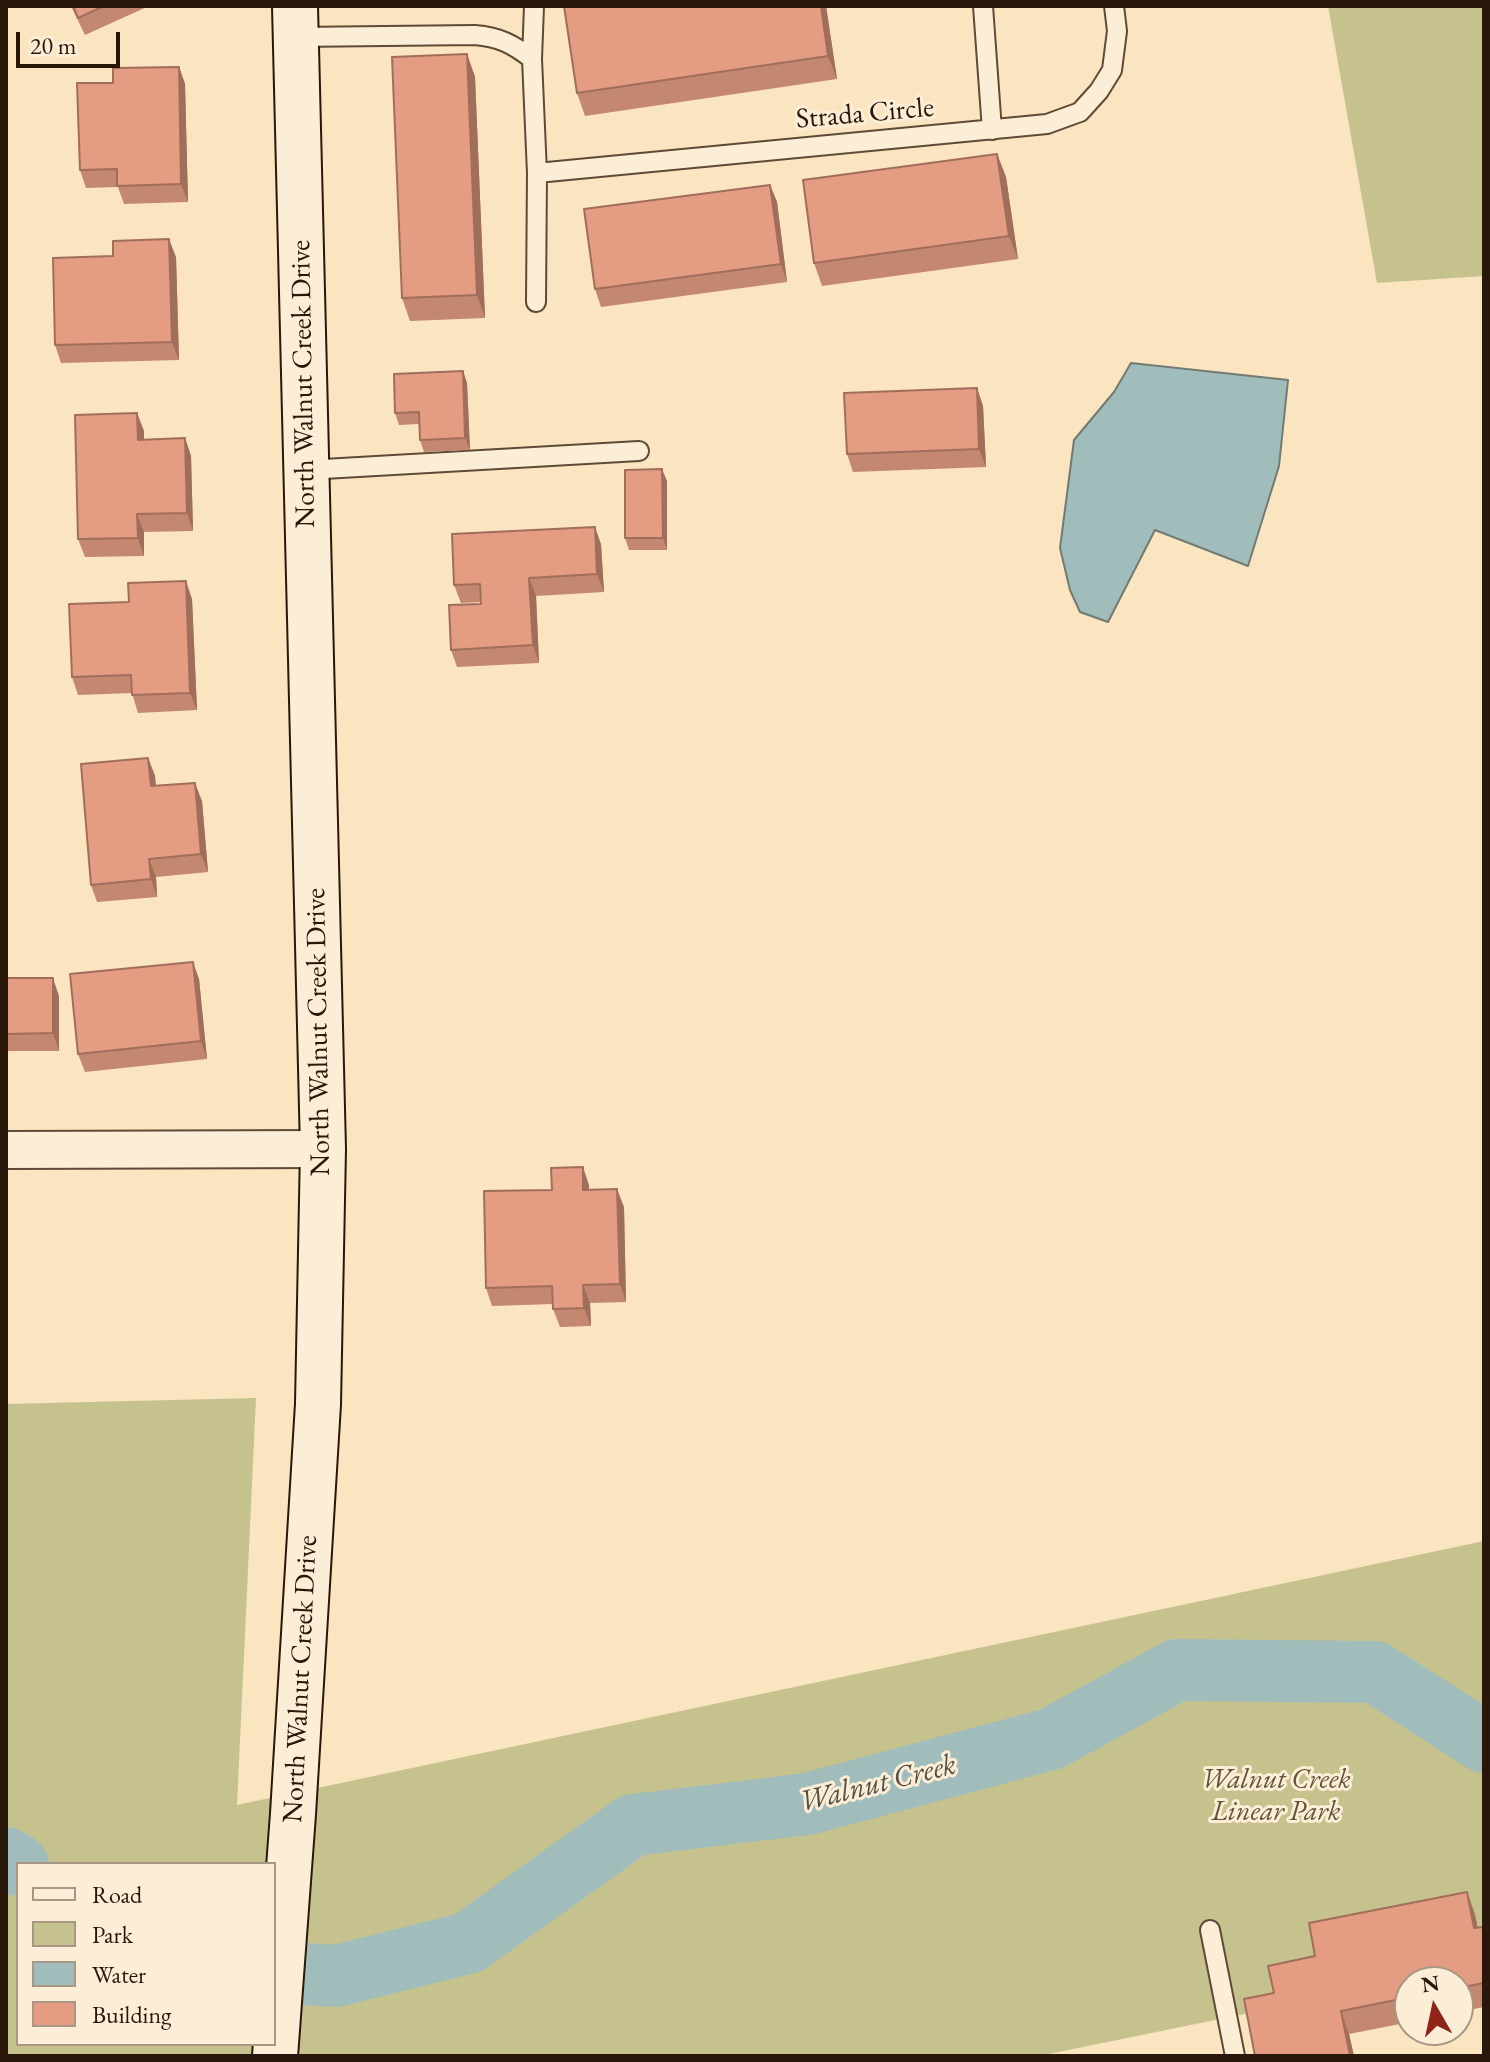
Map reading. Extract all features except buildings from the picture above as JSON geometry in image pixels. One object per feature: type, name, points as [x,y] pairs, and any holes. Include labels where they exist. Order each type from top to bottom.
[{"type":"main road","name":"North Walnut Creek Drive","points":[[276,2043],[318,1404],[323,1149],[295,21]]},
{"type":"street","points":[[6,1150],[323,1149]]},
{"type":"lane","points":[[534,6],[536,302]]},
{"type":"lane","points":[[983,6],[992,130]]},
{"type":"lane","name":"Strada Circle","points":[[537,173],[1047,124],[1080,112],[1112,70],[1117,31],[1114,6]]},
{"type":"lane","points":[[295,21],[496,37],[512,43],[532,59]]},
{"type":"lane","points":[[306,470],[639,451]]},
{"type":"lane","points":[[1210,1930],[1235,2056]]},
{"type":"green space","points":[[1328,6],[1484,6],[1484,276],[1377,283]]},
{"type":"green space","name":"Walnut Creek Linear Park","points":[[256,1398],[237,1805],[1484,1541],[1484,1965],[1394,1966],[1394,1983],[1039,2056],[6,2056],[6,1404]]},
{"type":"water","points":[[1131,363],[1288,380],[1279,466],[1248,566],[1155,530],[1108,622],[1080,612],[1070,590],[1060,548],[1074,440],[1114,392]]},
{"type":"waterway","name":"Walnut Creek","points":[[276,1972],[336,1976],[468,1943],[633,1825],[807,1804],[1051,1739],[1177,1670],[1375,1672],[1484,1742]]},
{"type":"waterway","name":"Walnut Creek","points":[[6,1858],[16,1864]]}]
